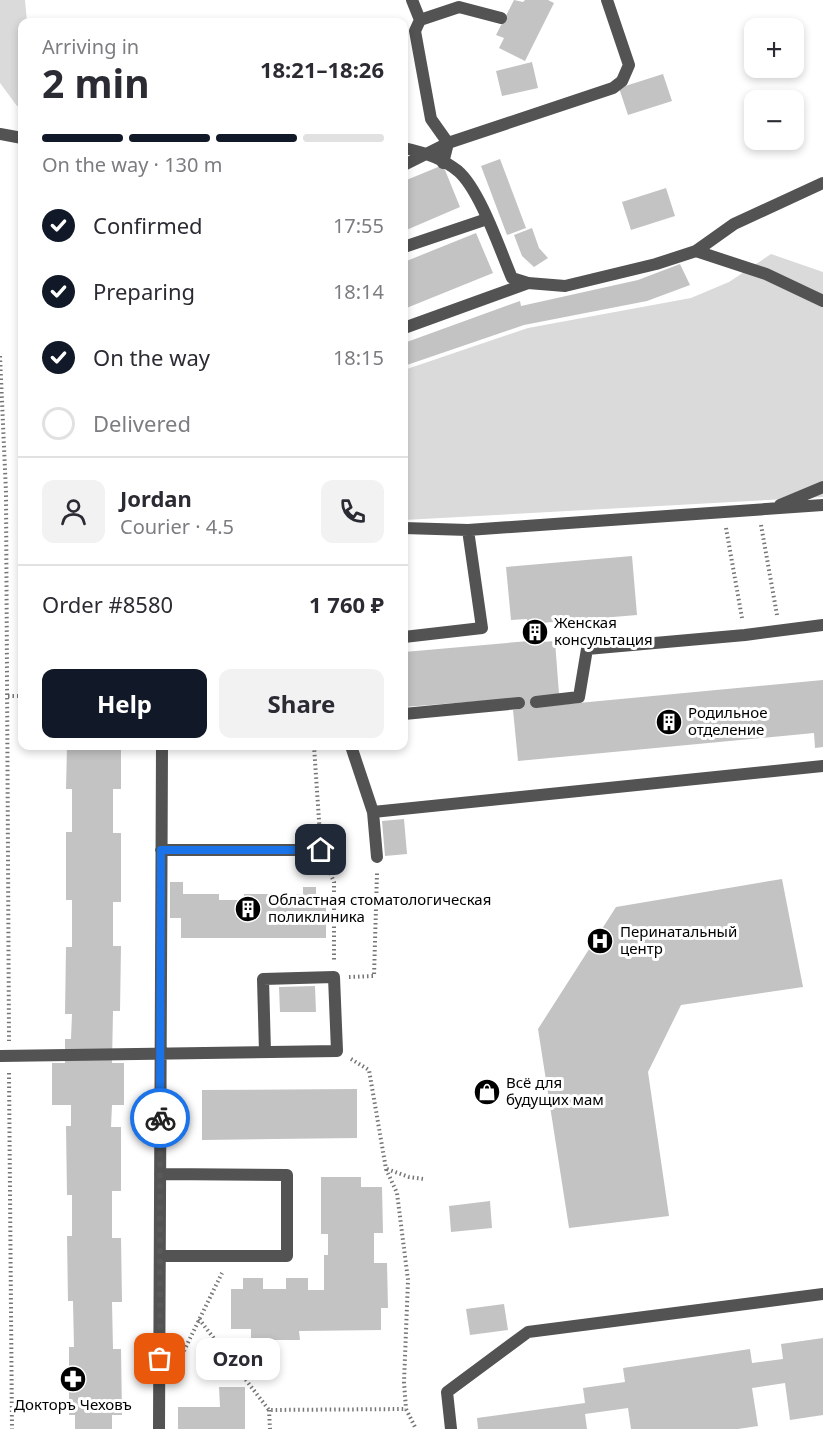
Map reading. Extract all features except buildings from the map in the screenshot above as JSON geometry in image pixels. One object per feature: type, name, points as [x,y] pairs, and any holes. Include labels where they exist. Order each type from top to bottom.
[{"type":"street","points":[[411,0],[420,20]]},
{"type":"street","points":[[408,163],[448,143],[613,88],[622,81],[628,65],[607,0]]},
{"type":"street","points":[[448,143],[430,119],[415,31],[420,20],[459,7],[501,18]]},
{"type":"street","points":[[0,134],[18,137]]},
{"type":"street","points":[[443,163],[448,143]]},
{"type":"street","points":[[408,149],[428,153],[459,172],[472,188],[512,278],[528,283],[564,286],[656,264],[696,251],[734,224],[823,183]]},
{"type":"street","points":[[408,246],[487,219]]},
{"type":"street","points":[[696,251],[766,273],[823,301]]},
{"type":"street","points":[[408,327],[528,283]]},
{"type":"street","points":[[763,510],[823,487]]},
{"type":"street","points":[[408,528],[468,530],[823,506]]},
{"type":"street","points":[[408,637],[482,628],[468,530]]},
{"type":"street","points":[[536,702],[579,697],[587,649],[745,635],[823,625]]},
{"type":"street","points":[[408,714],[519,703]]},
{"type":"street","points":[[159,1429],[162,750]]},
{"type":"street","points":[[352,750],[373,812],[377,857]]},
{"type":"street","points":[[373,812],[823,766]]},
{"type":"street","points":[[161,850],[321,850]]},
{"type":"street","points":[[4,1055],[265,1052],[337,1051],[334,977],[263,979],[265,1052]]},
{"type":"street","points":[[160,1174],[287,1175],[287,1256],[160,1256]]},
{"type":"street","points":[[451,1429],[447,1392],[528,1332],[823,1294]]},
{"type":"path","points":[[0,356],[6,492],[8,696],[4,1055],[12,1429]]},
{"type":"path","points":[[0,492],[6,492]]},
{"type":"path","points":[[763,510],[780,631]]},
{"type":"path","points":[[723,512],[745,635]]},
{"type":"path","points":[[8,696],[18,696]]},
{"type":"path","points":[[334,977],[374,976],[377,857]]},
{"type":"path","points":[[337,1051],[369,1070],[386,1168],[397,1193],[408,1280],[404,1382],[406,1409],[416,1429]]},
{"type":"path","points":[[386,1168],[409,1177],[424,1179]]},
{"type":"path","points":[[174,1370],[230,1256]]},
{"type":"path","points":[[199,1319],[270,1410],[270,1429]]},
{"type":"path","points":[[270,1410],[406,1409]]},
{"type":"shaded area","points":[[0,0],[25,0],[27,18],[18,18],[18,106],[0,83]]},
{"type":"shaded area","points":[[771,254],[823,272],[823,497],[408,520],[408,369],[528,328],[691,298],[729,282]]},
{"type":"way so far","points":[[160,1118],[160,1359]]},
{"type":"place","name":"Женская консультация","points":[[535,632]]},
{"type":"place","name":"Родильное отделение","points":[[669,722]]},
{"type":"place","name":"Областная стоматологическая поликлиника","points":[[248,909]]},
{"type":"place","name":"Перинатальный центр","points":[[600,941]]},
{"type":"place","name":"Всё для будущих мам","points":[[487,1092]]},
{"type":"place","name":"Ozon","points":[[160,1359]]},
{"type":"place","name":"Докторъ Чеховъ","points":[[73,1379]]},
{"type":"route","points":[[160,1118],[161,850],[321,850]]}]
